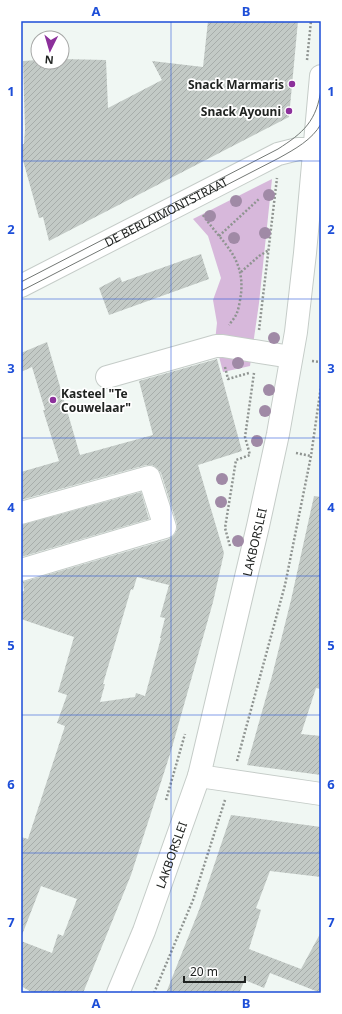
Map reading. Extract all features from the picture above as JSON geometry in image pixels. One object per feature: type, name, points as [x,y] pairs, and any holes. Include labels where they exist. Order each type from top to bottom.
[{"type":"street","name":"LAKBORSLEI","points":[[118,993],[144,931],[215,779],[258,526],[278,434],[291,357],[305,253],[314,148],[314,72]]},
{"type":"street","name":"DE BERLAIMONTSTRAAT","points":[[21,286],[278,154],[298,148],[314,148]]},
{"type":"street","points":[[108,377],[216,346],[291,357]]},
{"type":"street","points":[[21,513],[149,477],[165,527],[21,570]]},
{"type":"street","points":[[215,779],[321,794]]},
{"type":"path","points":[[311,21],[314,72]]},
{"type":"path","points":[[256,351],[269,250],[279,158],[278,154]]},
{"type":"path","points":[[194,198],[202,214],[237,260],[241,272],[242,287],[237,314],[225,334],[222,353],[228,379],[254,371],[245,437],[250,455],[236,460],[225,528],[232,551],[234,544]]},
{"type":"path","points":[[219,236],[259,198]]},
{"type":"path","points":[[241,272],[258,256],[269,250]]},
{"type":"path","points":[[154,993],[193,900],[215,779],[285,585],[310,456],[321,386]]},
{"type":"path","points":[[164,805],[186,733]]},
{"type":"shaded area","points":[[272,179],[259,303],[250,366],[223,372],[215,341],[217,323],[213,300],[221,278],[208,236],[193,219]]},
{"type":"building","points":[[208,21],[298,21],[289,117],[49,241],[43,217],[39,218],[21,153],[21,145],[24,144],[25,129],[23,61],[30,61],[30,70],[70,70],[70,59],[106,60],[108,108],[162,80],[152,61],[203,67]]},
{"type":"building","points":[[201,254],[209,279],[109,315],[99,288],[120,277],[122,282]]},
{"type":"building","points":[[47,342],[80,455],[153,435],[139,381],[217,359],[242,451],[198,465],[224,553],[213,602],[171,751],[131,875],[83,993],[33,993],[21,986],[21,941],[52,953],[58,934],[63,936],[77,899],[41,886],[21,935],[21,837],[28,839],[65,726],[57,723],[67,695],[58,692],[74,637],[21,619],[21,592],[24,591],[23,582],[169,539],[177,530],[177,524],[161,473],[152,465],[146,465],[21,500],[21,472],[59,461],[43,410],[45,410],[32,367],[21,372],[21,353]],"holes":[[[137,577],[169,585],[160,617],[165,618],[161,638],[145,696],[136,693],[135,697],[100,702],[105,684],[103,684],[131,589],[133,590]]]},
{"type":"building","points":[[141,492],[149,519],[21,557],[21,525]]},
{"type":"building","points":[[314,496],[321,497],[321,689],[316,688],[301,734],[321,736],[321,775],[247,765],[272,676],[291,600]]},
{"type":"building","points":[[231,815],[321,827],[321,877],[270,871],[256,908],[261,910],[249,949],[301,969],[321,932],[321,993],[270,973],[264,988],[245,980],[239,993],[166,993],[199,910]]},
{"type":"tram line","points":[[21,282],[278,149],[295,137],[307,125],[316,110],[321,89]]},
{"type":"tram line","points":[[21,291],[297,148],[313,135],[321,124]]},
{"type":"place","name":"Snack Marmaris","points":[[292,84]]},
{"type":"place","name":"Snack Ayouni","points":[[289,111]]},
{"type":"place","name":"Kasteel \"Te Couwelaar\"","points":[[53,400]]}]
